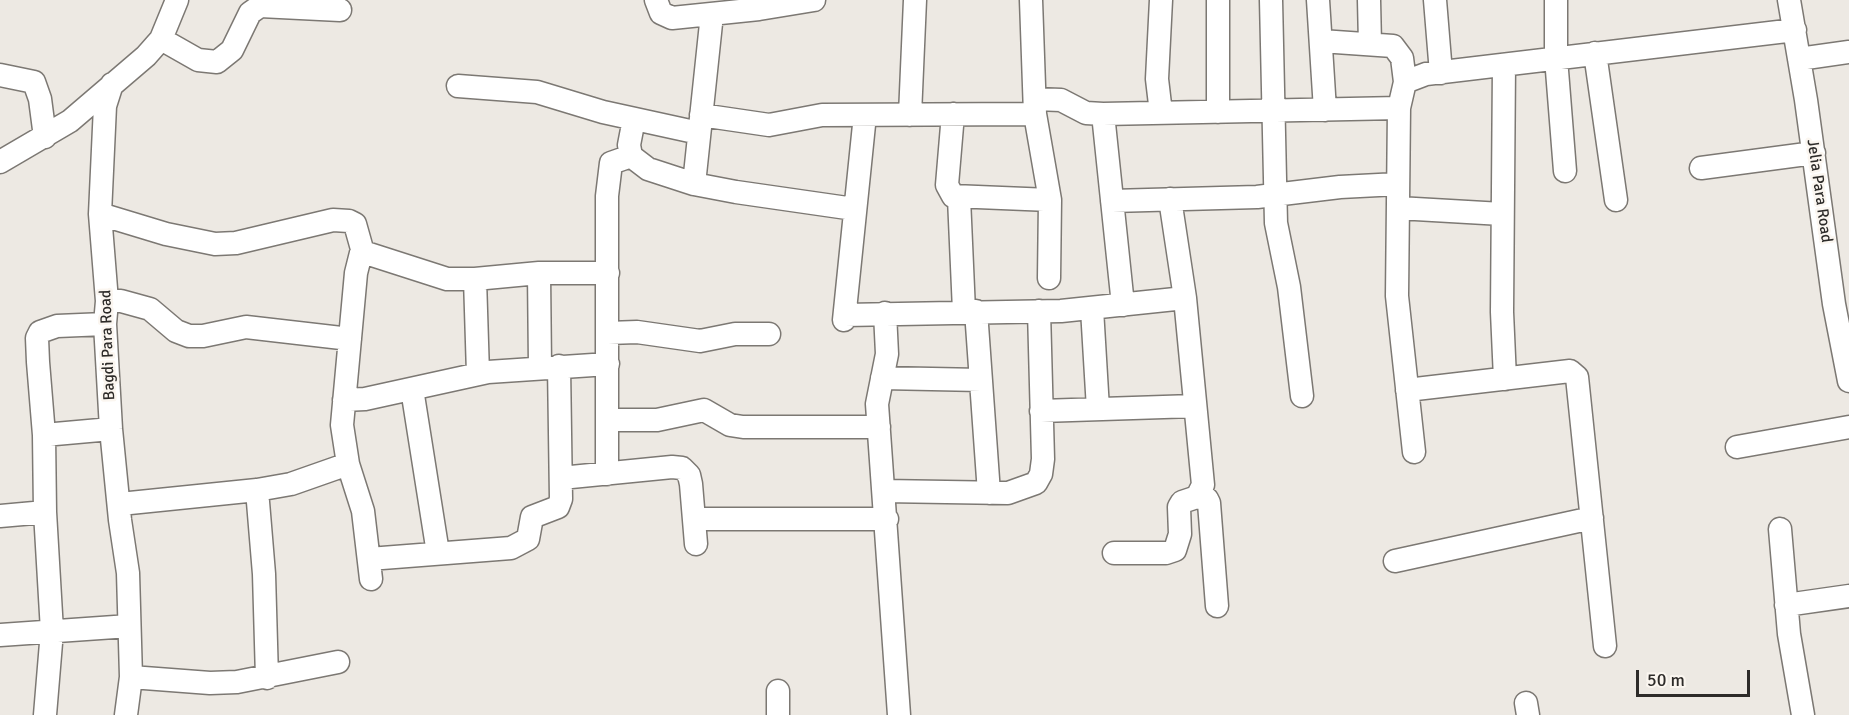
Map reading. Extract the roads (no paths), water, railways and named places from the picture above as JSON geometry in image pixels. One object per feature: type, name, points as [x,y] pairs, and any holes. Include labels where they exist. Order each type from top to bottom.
[{"type":"street","points":[[0,162],[69,121],[146,56],[161,39],[177,0]]},
{"type":"street","points":[[656,0],[661,14],[666,17],[712,14],[814,0]]},
{"type":"street","points":[[910,115],[915,0]]},
{"type":"street","points":[[1031,0],[1035,107],[1050,200],[1049,278]]},
{"type":"street","points":[[1161,0],[1157,79],[1161,113]]},
{"type":"street","points":[[1218,0],[1218,112]]},
{"type":"street","points":[[1271,0],[1276,223],[1289,287],[1302,396]]},
{"type":"street","points":[[1318,0],[1325,110]]},
{"type":"street","points":[[1369,0],[1370,44]]},
{"type":"street","points":[[1435,0],[1441,73]]},
{"type":"street","points":[[1556,0],[1556,58],[1565,171]]},
{"type":"street","name":"Jelia Para Road","points":[[1788,0],[1795,30],[1846,343],[1849,381]]},
{"type":"street","points":[[161,39],[198,60],[217,62],[232,50],[250,13],[260,6],[340,10]]},
{"type":"street","points":[[694,184],[712,14]]},
{"type":"street","points":[[1405,82],[1413,78],[1441,73],[1795,30]]},
{"type":"street","points":[[1321,41],[1393,46],[1402,58],[1405,82],[1399,108],[1397,296],[1414,452]]},
{"type":"street","points":[[1799,59],[1849,52]]},
{"type":"street","points":[[1595,53],[1616,200]]},
{"type":"street","points":[[1504,65],[1502,213],[1505,379]]},
{"type":"street","points":[[0,75],[34,82],[40,99],[45,137]]},
{"type":"street","name":"Bagdi Para Road","points":[[112,84],[105,106],[100,214],[107,301],[105,324],[111,429],[128,573],[131,677],[126,715]]},
{"type":"street","points":[[458,86],[537,92],[634,119],[700,124],[770,125],[812,116],[953,114],[1035,107],[1061,100],[1086,112],[1103,114],[1399,108]]},
{"type":"street","points":[[953,114],[947,185],[953,196],[1050,200]]},
{"type":"street","points":[[1103,114],[1123,305]]},
{"type":"street","points":[[865,115],[845,317],[885,313],[1092,309],[1185,298]]},
{"type":"street","points":[[630,156],[629,145],[634,119]]},
{"type":"street","points":[[1701,168],[1814,153]]},
{"type":"street","points":[[607,474],[609,168],[615,159],[630,156],[648,169],[694,184],[854,209]]},
{"type":"street","points":[[1112,201],[1274,196],[1340,187],[1398,184]]},
{"type":"street","points":[[959,198],[970,311],[981,380],[989,493]]},
{"type":"street","points":[[1170,199],[1185,298],[1203,485],[1197,497]]},
{"type":"street","points":[[1398,208],[1502,213]]},
{"type":"street","points":[[100,214],[166,234],[215,244],[236,243],[301,226],[344,220],[355,224],[362,249],[356,273],[342,425],[348,464],[363,511],[370,569],[438,553],[519,545],[528,539],[532,518],[558,507],[561,499],[561,478],[539,273]]},
{"type":"street","points":[[362,249],[366,253],[447,279],[475,279],[539,273],[608,273]]},
{"type":"street","points":[[475,279],[478,374]]},
{"type":"street","points":[[107,301],[121,301],[150,309],[176,331],[189,336],[203,336],[246,327],[350,339]]},
{"type":"street","points":[[1092,309],[1098,409]]},
{"type":"street","points":[[884,490],[1008,493],[1036,483],[1043,459],[1039,311]]},
{"type":"street","points":[[885,313],[887,354],[877,404],[887,519],[899,715]]},
{"type":"street","points":[[45,715],[52,631],[45,512],[44,435],[37,338],[40,332],[57,326],[105,324]]},
{"type":"street","points":[[608,333],[637,332],[700,340],[735,334],[769,334]]},
{"type":"street","points":[[344,400],[365,399],[478,374],[608,364]]},
{"type":"street","points":[[1407,390],[1570,371],[1577,377],[1605,646]]},
{"type":"street","points":[[882,378],[981,380]]},
{"type":"street","points":[[412,389],[438,553]]},
{"type":"street","points":[[1041,411],[1194,406]]},
{"type":"street","points":[[607,420],[657,420],[704,410],[730,425],[743,427],[879,427]]},
{"type":"street","points":[[1737,447],[1849,427]]},
{"type":"street","points":[[44,435],[111,429]]},
{"type":"street","points":[[120,504],[257,490],[291,484],[348,464]]},
{"type":"street","points":[[561,478],[682,468],[689,475],[691,484],[696,544]]},
{"type":"street","points":[[257,490],[264,574],[267,678]]},
{"type":"street","points":[[1114,553],[1166,553],[1175,550],[1180,534],[1179,507],[1182,502],[1197,497],[1207,499],[1217,606]]},
{"type":"street","points":[[0,516],[45,512]]},
{"type":"street","points":[[1395,561],[1592,518]]},
{"type":"street","points":[[694,519],[887,519]]},
{"type":"street","points":[[1780,529],[1786,605],[1803,715]]},
{"type":"street","points":[[1786,605],[1849,596]]},
{"type":"street","points":[[0,635],[129,626]]},
{"type":"street","points":[[131,677],[210,683],[267,678],[338,662]]},
{"type":"street","points":[[778,691],[778,715]]}]
